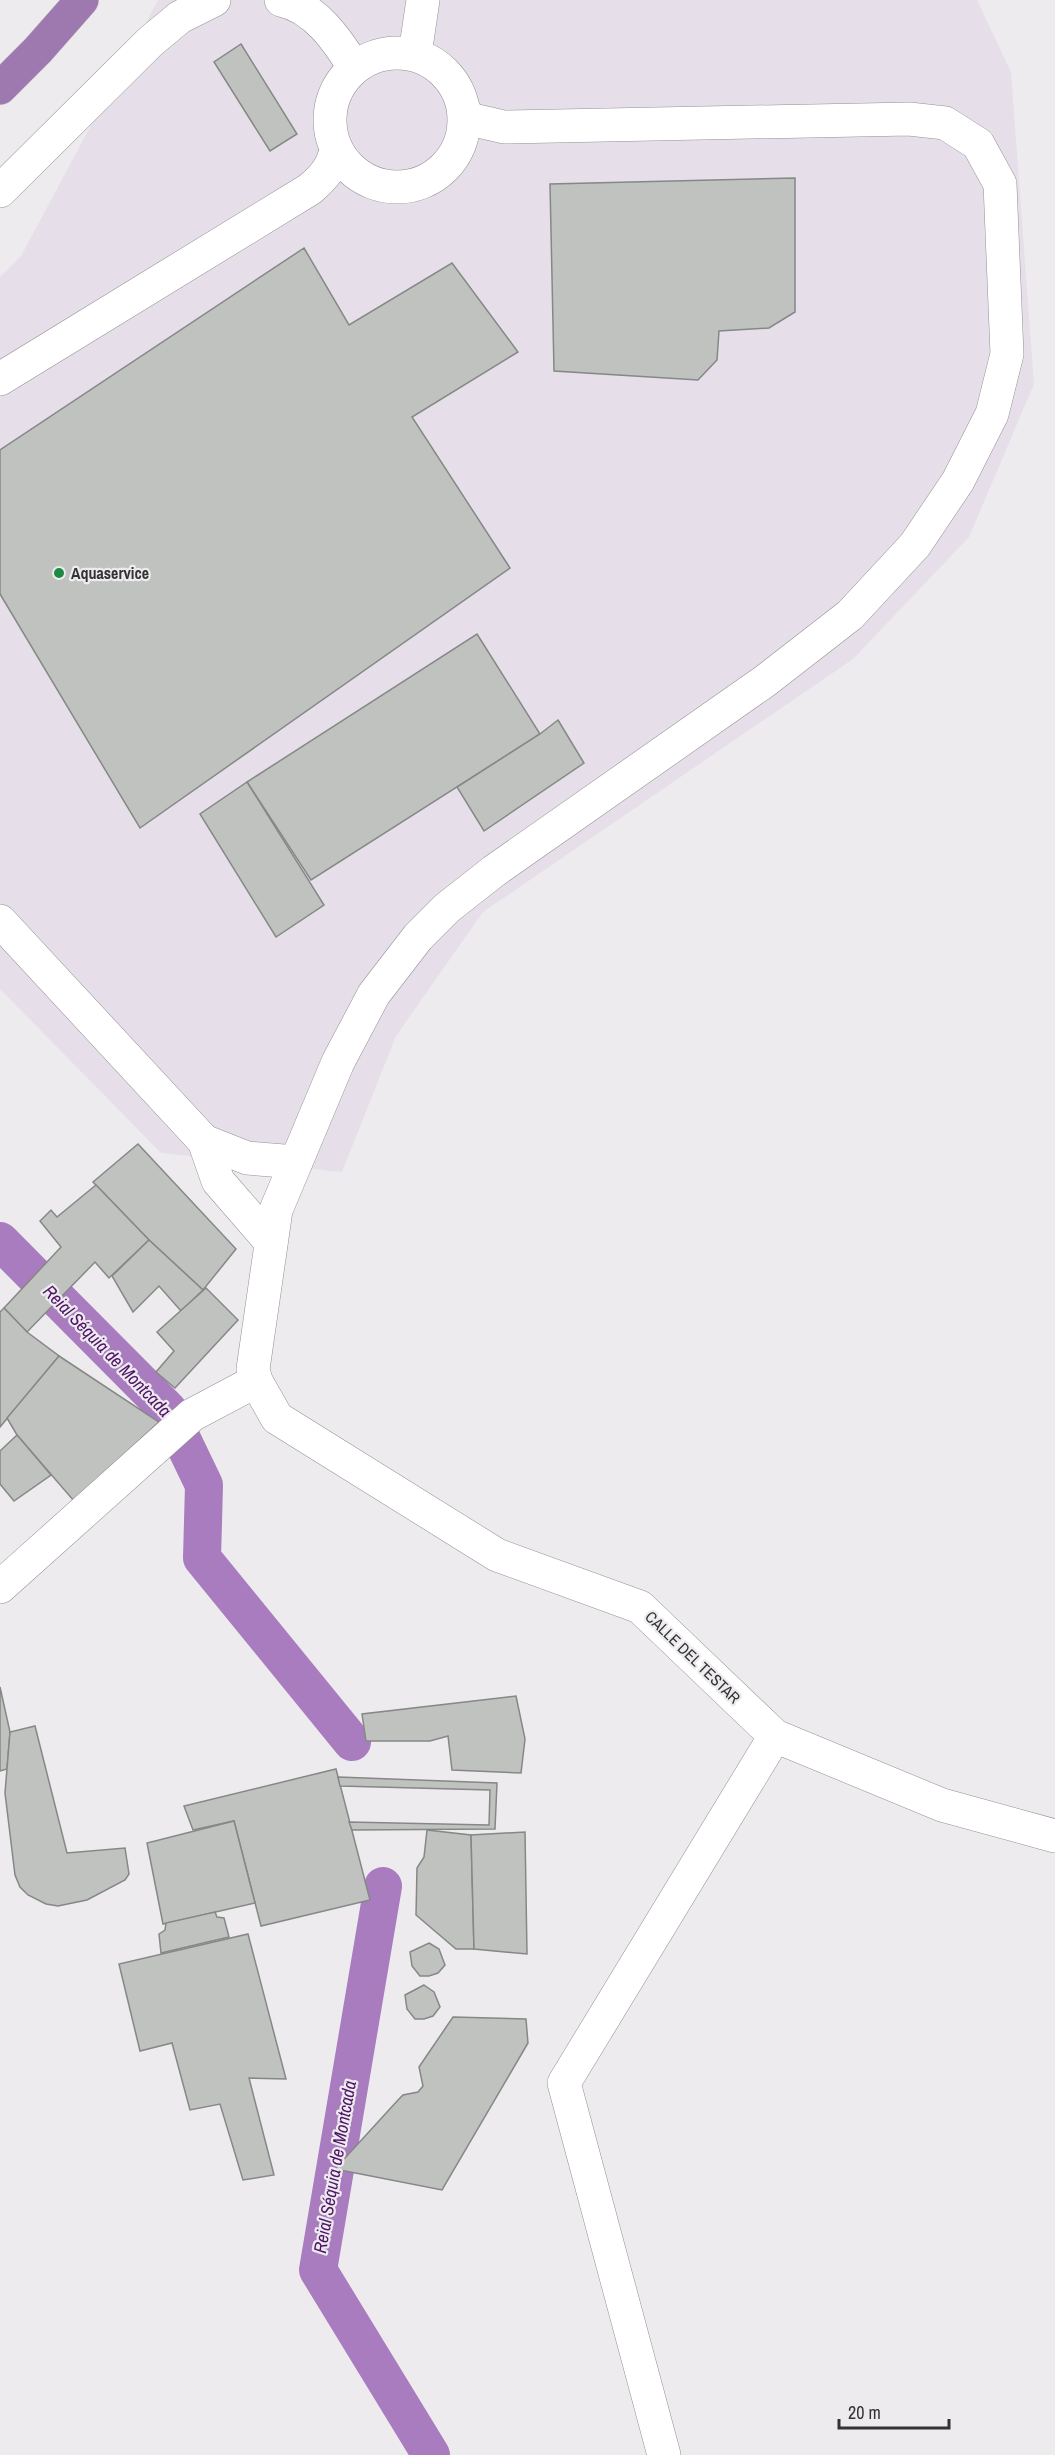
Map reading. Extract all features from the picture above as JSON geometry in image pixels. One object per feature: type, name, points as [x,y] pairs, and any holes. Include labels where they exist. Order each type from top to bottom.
[{"type":"highway","points":[[0,88],[38,50],[82,0]]},
{"type":"street","points":[[0,191],[150,42],[180,17],[214,0]]},
{"type":"street","points":[[281,0],[309,13],[335,37],[354,67]]},
{"type":"street","points":[[415,54],[423,0]]},
{"type":"street","points":[[0,1587],[181,1424],[256,1381],[253,1369],[274,1226],[296,1162],[338,1062],[374,994],[418,937],[447,908],[494,871],[765,681],[850,615],[915,545],[958,481],[992,414],[1007,354],[1000,184],[978,144],[945,123],[909,119],[504,127],[469,119],[453,81],[436,65],[415,54],[402,52],[376,55],[354,67],[339,85],[331,106],[330,129],[336,150],[349,168],[366,180],[386,186],[407,187],[428,181],[445,168],[458,151],[464,131],[464,110]]},
{"type":"street","points":[[0,379],[310,189],[325,176],[333,165],[336,150]]},
{"type":"street","points":[[0,921],[204,1141],[218,1181],[274,1226]]},
{"type":"street","points":[[204,1141],[247,1158],[296,1162]]},
{"type":"street","name":"CALLE DEL TESTAR","points":[[256,1381],[277,1418],[497,1555],[640,1607],[775,1736],[942,1805],[1055,1836]]},
{"type":"street","points":[[664,2455],[564,2084],[775,1736]]},
{"type":"shaded area","points":[[158,0],[977,0],[1011,72],[1034,384],[969,537],[853,659],[483,912],[396,1036],[342,1172],[161,1153],[0,989],[0,277],[21,256]]},
{"type":"building","points":[[241,44],[297,134],[270,151],[214,62]]},
{"type":"building","points":[[795,178],[795,312],[769,328],[719,331],[717,360],[698,380],[554,371],[550,184]]},
{"type":"building","points":[[304,248],[349,325],[452,263],[518,352],[412,417],[510,568],[140,828],[0,594],[0,450]]},
{"type":"building","points":[[477,634],[540,734],[311,880],[247,782]]},
{"type":"building","points":[[558,720],[584,763],[484,831],[457,787]]},
{"type":"building","points":[[247,782],[324,905],[276,937],[200,814]]},
{"type":"building","points":[[138,1144],[236,1249],[203,1290],[149,1240],[93,1182]]},
{"type":"building","points":[[96,1185],[149,1240],[109,1278],[95,1262],[27,1332],[4,1308],[61,1247],[40,1221],[51,1210],[57,1217]]},
{"type":"building","points":[[149,1240],[203,1290],[181,1311],[159,1286],[133,1312],[112,1276]]},
{"type":"building","points":[[206,1288],[238,1320],[175,1388],[156,1372],[174,1351],[157,1332]]},
{"type":"building","points":[[4,1308],[27,1332],[59,1356],[0,1427],[0,1312]]},
{"type":"building","points":[[59,1356],[159,1422],[74,1501],[17,1435],[7,1418]]},
{"type":"building","points":[[17,1435],[51,1475],[14,1501],[0,1484],[0,1451]]},
{"type":"building","points":[[0,1687],[10,1732],[7,1769],[0,1771]]},
{"type":"building","points":[[516,1696],[525,1739],[521,1773],[452,1770],[448,1736],[430,1741],[366,1741],[362,1714]]},
{"type":"building","points":[[35,1726],[67,1853],[125,1848],[129,1874],[125,1880],[87,1900],[58,1906],[46,1904],[28,1895],[20,1887],[15,1875],[5,1793],[10,1732]]},
{"type":"building","points":[[336,1769],[370,1900],[261,1926],[234,1821],[193,1830],[184,1806]]},
{"type":"building","points":[[338,1777],[497,1783],[495,1829],[352,1830],[349,1822],[489,1825],[490,1790],[340,1786]]},
{"type":"building","points":[[234,1821],[255,1903],[163,1924],[147,1843]]},
{"type":"building","points":[[427,1830],[471,1835],[474,1949],[456,1949],[416,1915],[417,1868],[424,1857]]},
{"type":"building","points":[[525,1832],[527,1954],[474,1949],[471,1835]]},
{"type":"building","points":[[215,1912],[217,1917],[224,1918],[229,1937],[161,1953],[159,1934],[165,1930],[166,1923]]},
{"type":"building","points":[[248,1934],[286,2079],[249,2078],[274,2175],[243,2180],[220,2104],[190,2110],[172,2043],[140,2051],[119,1964]]},
{"type":"building","points":[[429,1943],[439,1949],[445,1965],[438,1973],[420,1976],[412,1966],[410,1952]]},
{"type":"building","points":[[424,1985],[434,1992],[440,2007],[433,2016],[415,2019],[407,2009],[405,1995]]},
{"type":"building","points":[[453,2017],[526,2019],[528,2043],[442,2190],[335,2169],[403,2095],[418,2092],[423,2086],[419,2067]]},
{"type":"waterway","name":"Reial Séquia de Montcada","points":[[0,1241],[168,1410],[204,1485],[202,1558],[352,1742]]},
{"type":"waterway","name":"Reial Séquia de Montcada","points":[[383,1886],[318,2270],[431,2455]]},
{"type":"place","name":"Aquaservice","points":[[59,573]]}]
